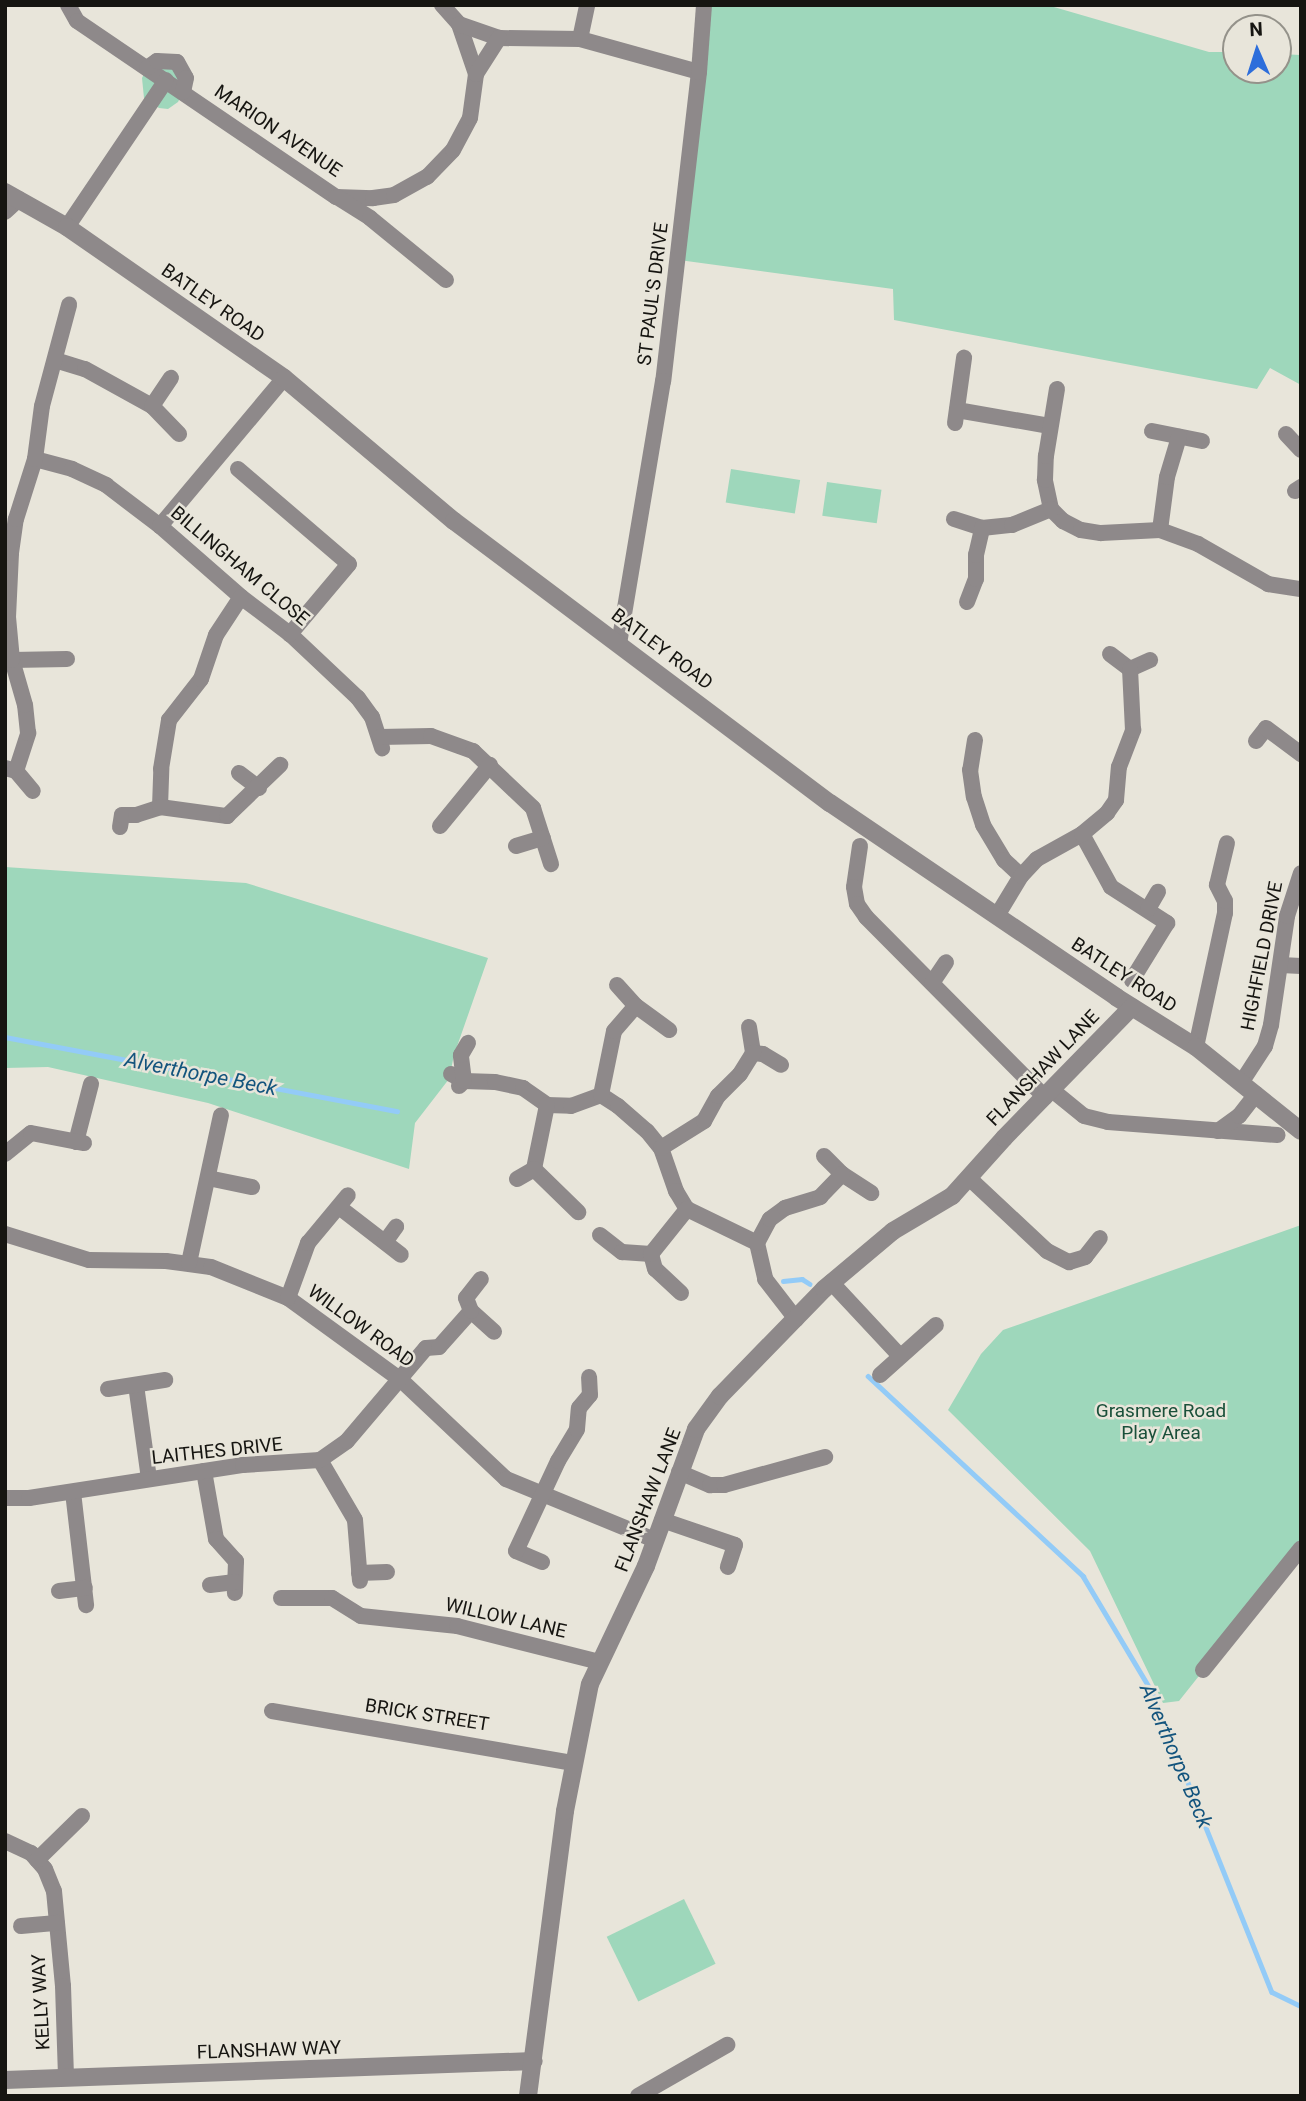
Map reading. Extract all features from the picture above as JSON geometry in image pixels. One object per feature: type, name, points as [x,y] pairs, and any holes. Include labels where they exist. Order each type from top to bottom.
[{"type":"street","name":"MARION AVENUE","points":[[68,5],[77,21],[337,197],[373,198],[394,195],[426,177],[453,150],[470,118],[476,74],[499,38]]},
{"type":"street","points":[[442,5],[459,24],[499,38],[580,39],[699,72]]},
{"type":"street","points":[[580,39],[587,5]]},
{"type":"street","name":"ST PAUL'S DRIVE","points":[[619,643],[663,381],[699,72],[704,5]]},
{"type":"street","name":"MARION AVENUE","points":[[459,24],[476,74]]},
{"type":"street","points":[[147,68],[157,61],[177,62],[186,78],[183,92]]},
{"type":"street","points":[[67,227],[166,80]]},
{"type":"street","points":[[5,212],[12,195]]},
{"type":"street","name":"BATLEY ROAD","points":[[12,195],[67,227],[284,378],[454,521],[830,803],[1132,1007],[1196,1047],[1301,1132]]},
{"type":"street","points":[[337,197],[370,218],[446,280]]},
{"type":"street","points":[[370,218],[373,198]]},
{"type":"street","points":[[33,791],[11,770],[28,733],[25,705],[12,660],[7,617],[8,585],[16,519],[35,459],[41,406],[69,305]]},
{"type":"street","points":[[964,358],[956,416],[1050,426]]},
{"type":"street","points":[[55,360],[85,369],[152,406],[179,434]]},
{"type":"street","points":[[152,406],[171,378]]},
{"type":"street","points":[[160,526],[284,378]]},
{"type":"street","points":[[1057,389],[1050,426],[1045,480],[1051,509],[1063,521],[1081,530],[1101,533],[1160,530],[1198,544],[1268,584],[1301,589]]},
{"type":"street","points":[[1152,431],[1202,441]]},
{"type":"street","points":[[1286,434],[1301,450]]},
{"type":"street","points":[[1160,530],[1167,477],[1178,437]]},
{"type":"street","name":"BILLINGHAM CLOSE","points":[[35,459],[72,469],[106,485],[160,526],[241,597],[290,634],[358,698],[381,742],[430,736],[455,742],[473,751],[490,765]]},
{"type":"street","points":[[238,469],[349,564],[290,634]]},
{"type":"street","points":[[954,519],[982,528],[1012,525],[1051,509]]},
{"type":"street","points":[[967,602],[976,579],[976,555],[982,528]]},
{"type":"street","points":[[160,807],[161,769],[166,752],[169,720],[201,679],[216,635],[241,597]]},
{"type":"street","points":[[1110,654],[1130,669]]},
{"type":"street","points":[[12,660],[67,659]]},
{"type":"street","points":[[1130,669],[1150,660]]},
{"type":"street","points":[[998,914],[1021,876],[1037,859],[1082,835],[1102,818],[1116,800],[1119,767],[1133,730],[1130,669]]},
{"type":"street","points":[[1256,741],[1266,728],[1301,754]]},
{"type":"street","points":[[975,740],[970,771],[974,797],[983,825],[1004,860],[1021,876]]},
{"type":"street","points":[[120,827],[122,815],[136,815],[160,807],[227,816],[280,765]]},
{"type":"street","points":[[440,827],[490,765],[533,808],[551,864]]},
{"type":"street","points":[[239,774],[259,788]]},
{"type":"street","points":[[1082,835],[1111,887],[1167,923],[1132,979]]},
{"type":"street","points":[[516,846],[542,838]]},
{"type":"street","points":[[1196,1047],[1225,913],[1225,901],[1217,885],[1227,843]]},
{"type":"street","points":[[860,846],[854,887],[857,904],[932,983],[1048,1093],[1084,1116],[1108,1122],[1278,1135]]},
{"type":"street","name":"HIGHFIELD DRIVE","points":[[1241,1083],[1265,1046],[1281,965],[1287,916],[1301,873]]},
{"type":"street","points":[[1148,909],[1158,892]]},
{"type":"street","points":[[932,983],[946,962]]},
{"type":"street","points":[[1281,965],[1301,966]]},
{"type":"street","points":[[617,985],[636,1006],[669,1030]]},
{"type":"street","points":[[601,1095],[614,1031],[636,1006]]},
{"type":"street","name":"FLANSHAW LANE","points":[[528,2096],[559,1856],[573,1763],[590,1684],[636,1590],[696,1429],[720,1396],[831,1282],[893,1231],[952,1196],[1132,1007]]},
{"type":"street","points":[[661,1148],[704,1121],[719,1096],[740,1074],[754,1053],[749,1027]]},
{"type":"street","points":[[468,1043],[461,1055],[457,1081],[495,1082],[523,1088],[547,1105],[571,1106],[601,1095]]},
{"type":"street","points":[[754,1053],[781,1065]]},
{"type":"street","points":[[5,1154],[31,1133],[80,1143],[91,1084]]},
{"type":"street","points":[[1218,1131],[1239,1116],[1256,1094]]},
{"type":"street","points":[[601,1095],[647,1131],[661,1148],[676,1191],[687,1209],[757,1243]]},
{"type":"street","points":[[517,1179],[534,1169],[547,1105]]},
{"type":"street","points":[[190,1263],[221,1115]]},
{"type":"street","points":[[824,1156],[842,1174],[871,1193]]},
{"type":"street","points":[[534,1169],[578,1212]]},
{"type":"street","points":[[796,1319],[765,1279],[757,1243],[770,1219],[785,1208],[820,1197],[842,1174]]},
{"type":"street","points":[[208,1178],[252,1187]]},
{"type":"street","points":[[969,1178],[1047,1251],[1069,1262],[1086,1257],[1100,1238]]},
{"type":"street","points":[[288,1298],[308,1242],[343,1201],[401,1255]]},
{"type":"street","points":[[651,1254],[687,1209]]},
{"type":"street","points":[[385,1242],[396,1227]]},
{"type":"street","name":"WILLOW ROAD","points":[[5,1234],[89,1260],[190,1263],[211,1267],[288,1298],[401,1380],[506,1479],[655,1540]]},
{"type":"street","points":[[600,1235],[622,1252],[651,1254]]},
{"type":"street","points":[[651,1254],[655,1269],[681,1293]]},
{"type":"street","points":[[481,1279],[466,1298],[471,1311],[494,1332]]},
{"type":"street","points":[[831,1282],[900,1356]]},
{"type":"street","points":[[387,1572],[359,1577],[355,1520],[320,1460],[347,1441],[426,1348],[439,1347],[471,1311]]},
{"type":"street","points":[[880,1375],[936,1325]]},
{"type":"street","points":[[542,1562],[513,1551],[577,1429],[579,1408],[597,1399],[589,1377]]},
{"type":"street","points":[[108,1389],[166,1380]]},
{"type":"street","points":[[136,1385],[149,1479]]},
{"type":"street","points":[[679,1472],[710,1485],[724,1485],[825,1458]]},
{"type":"street","name":"LAITHES DRIVE","points":[[5,1498],[29,1498],[73,1492],[243,1465],[320,1460]]},
{"type":"street","points":[[204,1471],[216,1539],[236,1561],[236,1588],[210,1585]]},
{"type":"street","points":[[73,1492],[86,1605]]},
{"type":"street","points":[[662,1520],[726,1534],[735,1545],[728,1567]]},
{"type":"street","points":[[1203,1670],[1299,1554]]},
{"type":"street","points":[[59,1591],[85,1588]]},
{"type":"street","name":"WILLOW LANE","points":[[281,1598],[332,1598],[361,1616],[457,1626],[599,1662]]},
{"type":"street","name":"BRICK STREET","points":[[272,1711],[573,1763]]},
{"type":"street","points":[[5,1841],[31,1853],[37,1860],[82,1816]]},
{"type":"street","name":"KELLY WAY","points":[[37,1860],[54,1891],[66,2078]]},
{"type":"street","points":[[21,1926],[57,1923]]},
{"type":"street","points":[[638,2096],[727,2045]]},
{"type":"street","name":"FLANSHAW WAY","points":[[5,2080],[534,2061]]},
{"type":"green space","points":[[704,5],[1047,5],[1209,52],[1222,52],[1222,84],[1292,84],[1292,55],[1301,55],[1301,385],[1270,368],[1257,389],[894,320],[893,289],[679,260]]},
{"type":"green space","points":[[177,62],[183,92],[178,102],[168,109],[159,108],[144,98],[142,78],[147,68]]},
{"type":"green space","points":[[731,469],[800,480],[795,514],[726,503]]},
{"type":"green space","points":[[827,482],[881,490],[877,523],[822,516]]},
{"type":"green space","points":[[5,867],[246,883],[488,958],[454,1055],[449,1079],[415,1123],[409,1169],[208,1103],[48,1067],[5,1068]]},
{"type":"green space","name":"Grasmere Road Play Area","points":[[1301,1225],[1301,1548],[1179,1701],[1163,1703],[1090,1551],[948,1410],[981,1354],[1003,1330]]},
{"type":"green space","points":[[684,1899],[716,1964],[638,2001],[607,1937]]},
{"type":"waterway","name":"Alverthorpe Beck","points":[[5,1037],[397,1111]]},
{"type":"waterway","name":"Alverthorpe Beck","points":[[783,1281],[802,1279],[810,1284]]},
{"type":"waterway","name":"Alverthorpe Beck","points":[[868,1376],[1083,1576],[1151,1690],[1272,1992],[1301,2006]]}]
